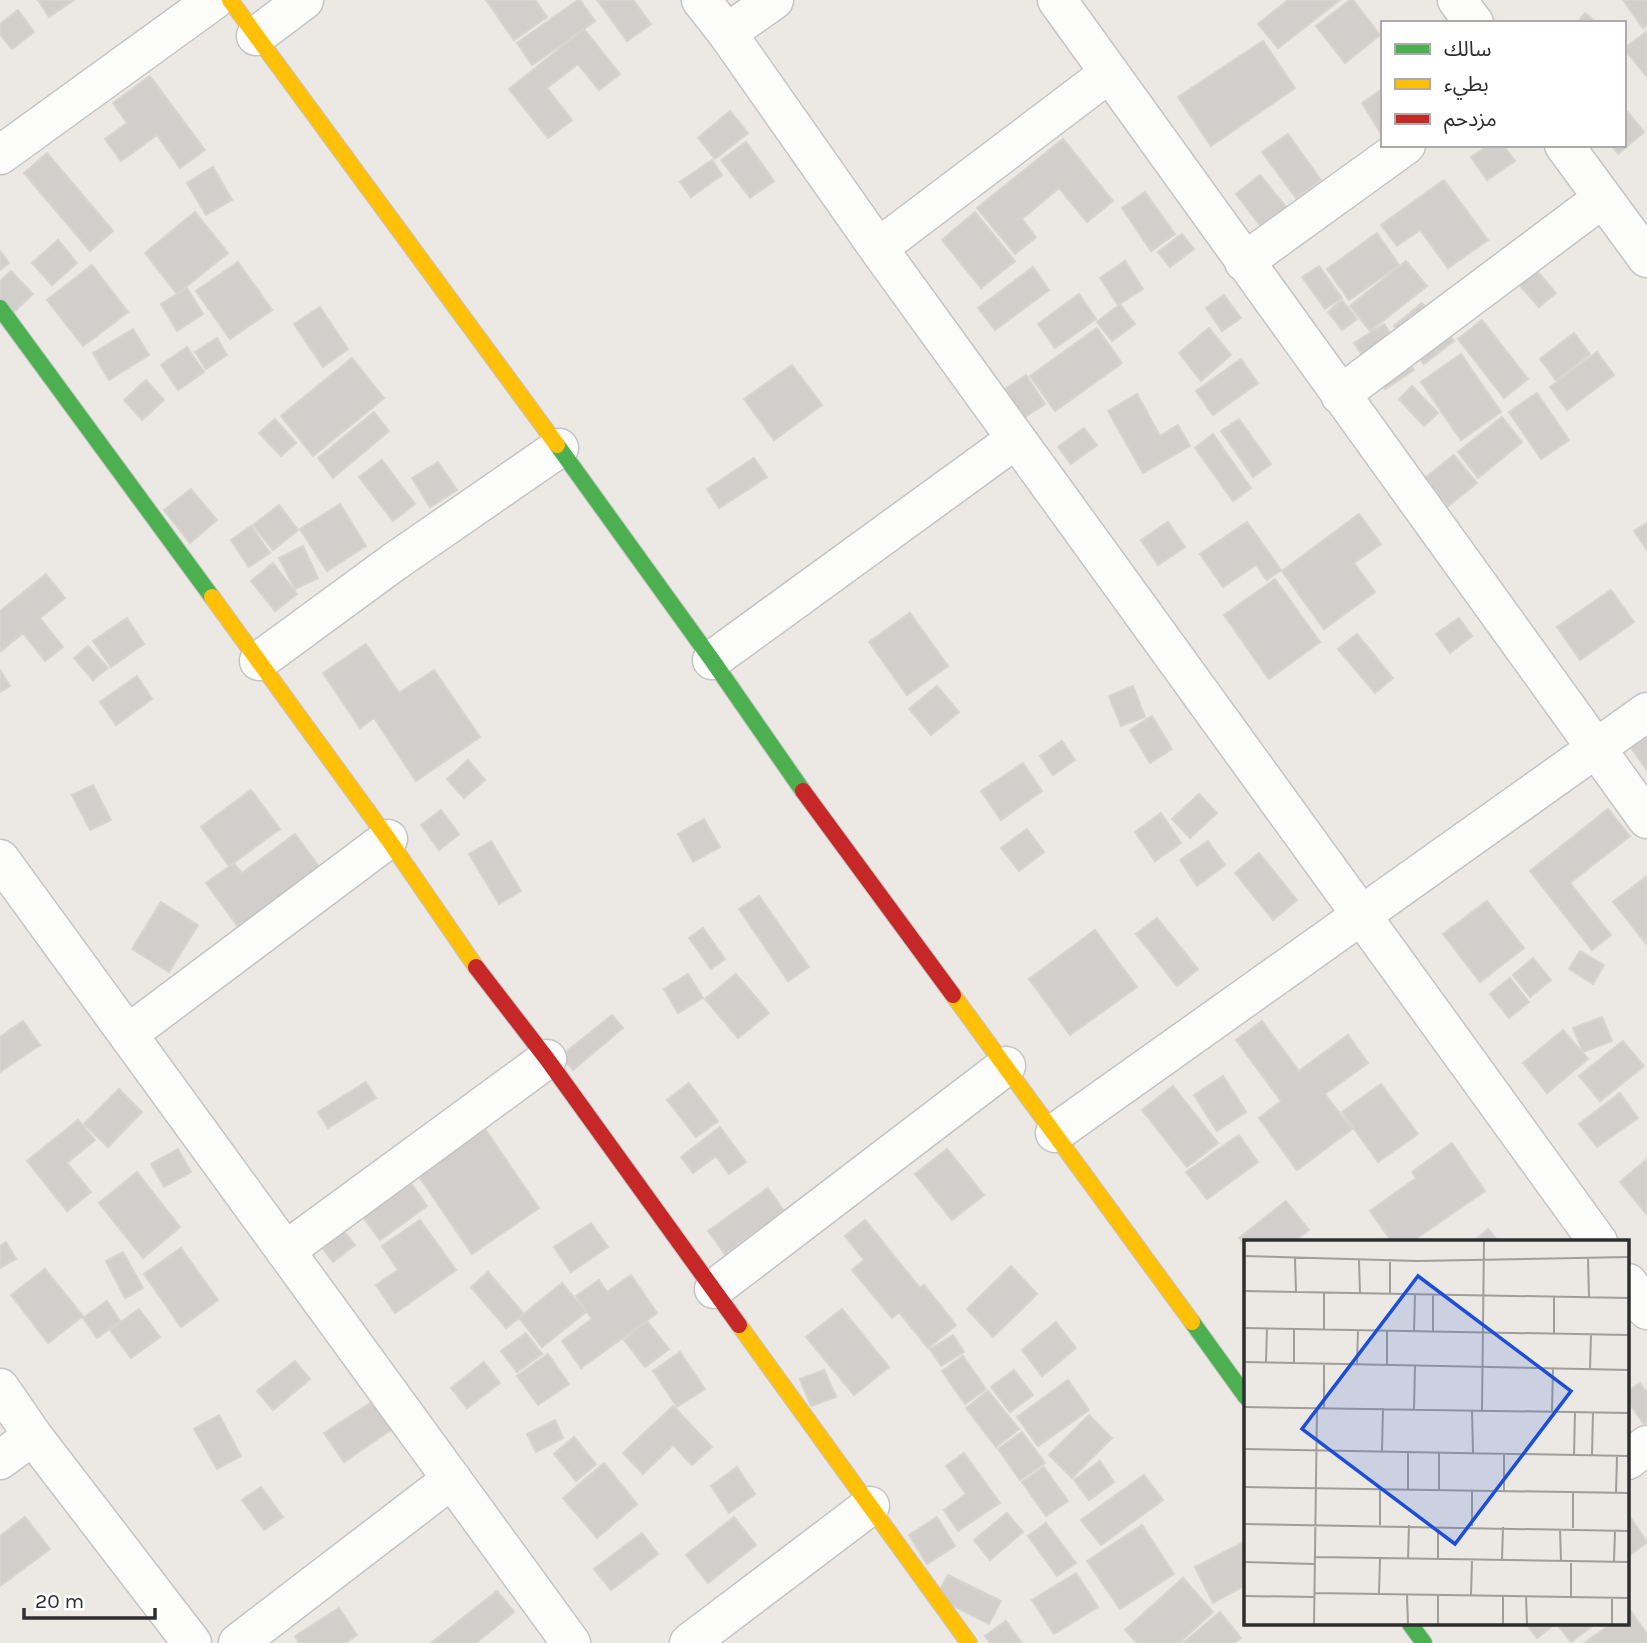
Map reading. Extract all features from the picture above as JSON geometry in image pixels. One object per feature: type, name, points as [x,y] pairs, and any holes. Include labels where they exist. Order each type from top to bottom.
[{"type":"street","points":[[0,155],[214,0]]},
{"type":"street","points":[[230,0],[559,448],[712,660],[777,756],[1244,1394]]},
{"type":"street","points":[[256,36],[304,0]]},
{"type":"street","points":[[701,0],[1597,1240]]},
{"type":"street","points":[[727,33],[774,0]]},
{"type":"street","points":[[1057,0],[1647,819]]},
{"type":"street","points":[[1457,0],[1473,21]]},
{"type":"street","points":[[878,248],[1108,74]]},
{"type":"street","points":[[1244,262],[1403,147]]},
{"type":"street","points":[[1565,147],[1647,258]]},
{"type":"street","points":[[1340,396],[1603,198]]},
{"type":"street","points":[[0,308],[259,661],[388,839],[478,970],[547,1059],[969,1643]]},
{"type":"street","points":[[712,660],[1016,439]]},
{"type":"street","points":[[259,661],[394,562],[559,448]]},
{"type":"street","points":[[1055,1133],[1647,712]]},
{"type":"street","points":[[128,1034],[388,839]]},
{"type":"street","points":[[0,859],[571,1643]]},
{"type":"street","points":[[285,1251],[547,1059]]},
{"type":"street","points":[[714,1289],[1006,1066]]},
{"type":"street","points":[[1630,1286],[1647,1310]]},
{"type":"street","points":[[0,1388],[33,1436],[192,1643]]},
{"type":"street","points":[[0,1460],[33,1436]]},
{"type":"street","points":[[1630,1458],[1647,1445]]},
{"type":"street","points":[[237,1643],[452,1479]]},
{"type":"street","points":[[689,1643],[870,1507]]},
{"type":"street","points":[[1411,1626],[1424,1643]]},
{"type":"building","points":[[38,0],[74,0],[49,17]]},
{"type":"building","points":[[486,0],[535,0],[547,17],[514,40]]},
{"type":"building","points":[[578,0],[595,21],[532,65],[517,43]]},
{"type":"building","points":[[597,0],[633,0],[651,24],[627,41]]},
{"type":"building","points":[[1288,0],[1340,0],[1278,48],[1258,24]]},
{"type":"building","points":[[1353,0],[1380,35],[1345,63],[1316,26]]},
{"type":"building","points":[[1623,0],[1647,0],[1647,25],[1643,28]]},
{"type":"building","points":[[18,10],[34,32],[12,49],[0,34],[0,24]]},
{"type":"building","points":[[1585,13],[1595,21],[1579,21]]},
{"type":"building","points":[[584,29],[620,74],[599,90],[578,64],[547,88],[572,120],[548,138],[509,89]]},
{"type":"building","points":[[1647,31],[1647,77],[1626,51],[1626,47]]},
{"type":"building","points":[[1263,41],[1295,88],[1211,146],[1178,97]]},
{"type":"building","points":[[150,76],[205,150],[180,168],[157,135],[121,161],[105,139],[127,123],[113,103]]},
{"type":"building","points":[[1381,90],[1381,134],[1362,103]]},
{"type":"building","points":[[1626,110],[1644,132],[1618,154],[1613,147],[1626,147]]},
{"type":"building","points":[[730,111],[748,133],[715,159],[698,138]]},
{"type":"building","points":[[1288,134],[1321,180],[1296,198],[1262,152]]},
{"type":"building","points":[[1063,139],[1113,201],[1087,222],[1059,188],[1022,219],[1036,237],[1015,254],[977,208]]},
{"type":"building","points":[[746,142],[774,181],[750,198],[721,160]]},
{"type":"building","points":[[1486,147],[1504,147],[1515,161],[1487,180],[1471,157]]},
{"type":"building","points":[[47,153],[113,231],[90,251],[24,173]]},
{"type":"building","points":[[712,160],[722,175],[691,197],[680,182]]},
{"type":"building","points":[[213,167],[232,200],[206,215],[187,183]]},
{"type":"building","points":[[1260,175],[1287,208],[1262,228],[1236,194]]},
{"type":"building","points":[[1444,180],[1488,240],[1448,268],[1420,230],[1397,246],[1381,225]]},
{"type":"building","points":[[1145,192],[1175,234],[1151,251],[1122,208]]},
{"type":"building","points":[[195,212],[228,253],[177,294],[145,253]]},
{"type":"building","points":[[975,212],[1015,261],[981,288],[942,240]]},
{"type":"building","points":[[1377,233],[1399,265],[1349,300],[1327,269]]},
{"type":"building","points":[[1182,234],[1194,249],[1170,267],[1158,252]]},
{"type":"building","points":[[58,240],[77,263],[52,285],[32,263]]},
{"type":"building","points":[[0,251],[9,263],[0,270]]},
{"type":"building","points":[[1125,261],[1143,289],[1118,305],[1100,278]]},
{"type":"building","points":[[1406,261],[1427,286],[1370,331],[1350,306]]},
{"type":"building","points":[[238,262],[272,310],[230,339],[196,291]]},
{"type":"building","points":[[1530,263],[1556,293],[1539,307],[1512,277]]},
{"type":"building","points":[[92,265],[128,312],[83,346],[47,300]]},
{"type":"building","points":[[1319,266],[1342,298],[1325,309],[1302,277]]},
{"type":"building","points":[[1033,267],[1049,290],[995,330],[978,308]]},
{"type":"building","points":[[11,271],[33,294],[13,313],[0,298],[0,281]]},
{"type":"building","points":[[187,288],[203,314],[177,331],[161,304]]},
{"type":"building","points":[[1079,294],[1096,319],[1055,348],[1038,324]]},
{"type":"building","points":[[1224,295],[1241,318],[1222,331],[1206,308]]},
{"type":"building","points":[[1342,300],[1357,319],[1342,330],[1328,312]]},
{"type":"building","points":[[1422,303],[1454,341],[1424,364],[1394,326]]},
{"type":"building","points":[[1120,304],[1135,324],[1112,341],[1097,322]]},
{"type":"building","points":[[320,307],[348,349],[323,367],[294,324]]},
{"type":"building","points":[[1482,320],[1528,379],[1504,398],[1458,339]]},
{"type":"building","points":[[1384,324],[1414,370],[1385,389],[1354,343]]},
{"type":"building","points":[[1097,328],[1122,363],[1055,411],[1030,376]]},
{"type":"building","points":[[1209,328],[1231,355],[1201,381],[1179,353]]},
{"type":"building","points":[[133,329],[149,355],[109,380],[93,353]]},
{"type":"building","points":[[1574,333],[1590,354],[1556,380],[1540,359]]},
{"type":"building","points":[[217,338],[227,355],[206,369],[195,352]]},
{"type":"building","points":[[187,347],[204,372],[178,390],[161,365]]},
{"type":"building","points":[[1597,352],[1614,375],[1567,410],[1550,387]]},
{"type":"building","points":[[1461,354],[1501,412],[1461,440],[1421,382]]},
{"type":"building","points":[[352,358],[384,398],[313,456],[281,416]]},
{"type":"building","points":[[1241,359],[1258,383],[1213,415],[1196,391]]},
{"type":"building","points":[[792,365],[822,405],[774,440],[744,399]]},
{"type":"building","points":[[1026,375],[1045,404],[1020,420],[1002,391]]},
{"type":"building","points":[[146,380],[164,400],[142,420],[124,400]]},
{"type":"building","points":[[1412,386],[1438,413],[1424,426],[1399,399]]},
{"type":"building","points":[[1537,393],[1569,440],[1541,459],[1509,412]]},
{"type":"building","points":[[1137,394],[1160,436],[1178,425],[1190,446],[1143,473],[1108,411]]},
{"type":"building","points":[[374,412],[389,431],[333,478],[318,458]]},
{"type":"building","points":[[1502,417],[1522,442],[1478,478],[1458,452]]},
{"type":"building","points":[[275,419],[296,443],[281,456],[259,433]]},
{"type":"building","points":[[1239,419],[1271,464],[1253,477],[1221,431]]},
{"type":"building","points":[[1084,428],[1097,445],[1071,464],[1058,447]]},
{"type":"building","points":[[1213,434],[1251,488],[1233,501],[1195,448]]},
{"type":"building","points":[[1454,455],[1477,483],[1448,506],[1425,478]]},
{"type":"building","points":[[754,458],[767,477],[719,508],[707,489]]},
{"type":"building","points":[[382,460],[415,504],[393,521],[359,477]]},
{"type":"building","points":[[438,462],[457,490],[430,507],[412,478]]},
{"type":"building","points":[[191,489],[217,520],[190,543],[164,510]]},
{"type":"building","points":[[340,504],[366,546],[327,571],[300,529]]},
{"type":"building","points":[[279,505],[298,530],[273,550],[253,525]]},
{"type":"building","points":[[1359,514],[1381,544],[1354,563],[1375,592],[1324,629],[1282,571]]},
{"type":"building","points":[[1168,522],[1185,547],[1158,565],[1141,540]]},
{"type":"building","points":[[1247,522],[1281,570],[1267,580],[1256,565],[1223,587],[1200,554]]},
{"type":"building","points":[[1647,523],[1647,550],[1634,531]]},
{"type":"building","points":[[251,526],[270,553],[249,567],[231,540]]},
{"type":"building","points":[[303,546],[318,578],[295,589],[279,558]]},
{"type":"building","points":[[273,563],[297,594],[275,611],[251,581]]},
{"type":"building","points":[[46,574],[65,598],[40,618],[63,647],[45,661],[23,633],[0,652],[0,611]]},
{"type":"building","points":[[1275,579],[1320,642],[1269,679],[1224,615]]},
{"type":"building","points":[[1611,590],[1634,622],[1580,660],[1557,627]]},
{"type":"building","points":[[910,613],[948,666],[907,695],[869,642]]},
{"type":"building","points":[[127,618],[144,644],[111,667],[93,641]]},
{"type":"building","points":[[1459,618],[1472,636],[1450,653],[1436,634]]},
{"type":"building","points":[[1357,634],[1393,678],[1375,693],[1338,649]]},
{"type":"building","points":[[366,644],[399,693],[434,670],[480,737],[416,781],[374,718],[360,728],[323,673]]},
{"type":"building","points":[[88,646],[108,668],[93,680],[74,658]]},
{"type":"building","points":[[0,670],[10,686],[0,692]]},
{"type":"building","points":[[137,676],[152,699],[116,725],[100,702]]},
{"type":"building","points":[[937,686],[959,712],[931,735],[909,709]]},
{"type":"building","points":[[1133,686],[1145,717],[1121,726],[1109,696]]},
{"type":"building","points":[[1152,716],[1172,749],[1150,763],[1130,730]]},
{"type":"building","points":[[1647,736],[1647,770],[1631,748]]},
{"type":"building","points":[[1062,741],[1075,760],[1053,775],[1040,756]]},
{"type":"building","points":[[468,760],[485,780],[464,798],[447,779]]},
{"type":"building","points":[[1023,763],[1042,791],[1001,820],[981,791]]},
{"type":"building","points":[[93,785],[111,820],[90,830],[72,795]]},
{"type":"building","points":[[251,790],[280,829],[229,866],[201,827]]},
{"type":"building","points":[[1199,794],[1217,813],[1190,838],[1172,819]]},
{"type":"building","points":[[1608,809],[1630,836],[1570,883],[1611,935],[1592,950],[1530,871]]},
{"type":"building","points":[[441,810],[459,834],[439,850],[421,825]]},
{"type":"building","points":[[1161,813],[1181,843],[1155,861],[1135,832]]},
{"type":"building","points":[[704,819],[720,847],[693,862],[678,834]]},
{"type":"building","points":[[1027,829],[1044,852],[1019,871],[1001,848]]},
{"type":"building","points":[[295,834],[324,873],[242,932],[206,883],[234,863],[242,873]]},
{"type":"building","points":[[491,841],[521,891],[499,904],[469,854]]},
{"type":"building","points":[[1208,841],[1225,865],[1197,886],[1180,860]]},
{"type":"building","points":[[1259,853],[1297,900],[1273,920],[1235,873]]},
{"type":"building","points":[[1647,876],[1647,945],[1613,902]]},
{"type":"building","points":[[759,896],[809,967],[788,981],[739,909]]},
{"type":"building","points":[[1487,901],[1524,948],[1480,982],[1443,934]]},
{"type":"building","points":[[161,902],[198,925],[169,972],[132,949]]},
{"type":"building","points":[[1157,918],[1198,969],[1177,986],[1136,934]]},
{"type":"building","points":[[703,928],[725,959],[711,969],[689,938]]},
{"type":"building","points":[[1095,930],[1137,987],[1070,1035],[1029,979]]},
{"type":"building","points":[[1580,951],[1604,965],[1593,984],[1569,969]]},
{"type":"building","points":[[1533,958],[1551,980],[1530,997],[1513,975]]},
{"type":"building","points":[[688,974],[703,998],[678,1013],[664,989]]},
{"type":"building","points":[[736,974],[769,1013],[738,1038],[705,999]]},
{"type":"building","points":[[1510,978],[1529,1002],[1509,1018],[1490,994]]},
{"type":"building","points":[[612,1015],[623,1028],[573,1070],[561,1056]]},
{"type":"building","points":[[1602,1017],[1612,1041],[1583,1052],[1573,1028]]},
{"type":"building","points":[[23,1021],[40,1045],[0,1072],[0,1037]]},
{"type":"building","points":[[1262,1021],[1299,1071],[1348,1035],[1368,1063],[1325,1094],[1352,1129],[1297,1170],[1259,1118],[1281,1101],[1236,1040]]},
{"type":"building","points":[[1563,1030],[1588,1059],[1547,1093],[1523,1063]]},
{"type":"building","points":[[1623,1041],[1644,1066],[1600,1101],[1579,1076]]},
{"type":"building","points":[[1223,1076],[1246,1112],[1217,1131],[1194,1095]]},
{"type":"building","points":[[366,1082],[376,1098],[328,1128],[318,1112]]},
{"type":"building","points":[[689,1083],[718,1121],[696,1137],[667,1100]]},
{"type":"building","points":[[1381,1084],[1418,1134],[1378,1162],[1342,1112]]},
{"type":"building","points":[[1173,1086],[1218,1143],[1187,1167],[1142,1110]]},
{"type":"building","points":[[119,1089],[142,1112],[108,1147],[84,1124]]},
{"type":"building","points":[[1620,1093],[1638,1118],[1597,1147],[1579,1124]]},
{"type":"building","points":[[78,1120],[95,1140],[67,1163],[91,1192],[67,1211],[27,1161]]},
{"type":"building","points":[[720,1127],[746,1162],[729,1174],[716,1156],[693,1173],[681,1157]]},
{"type":"building","points":[[485,1129],[539,1208],[472,1254],[418,1175]]},
{"type":"building","points":[[1239,1135],[1258,1162],[1207,1199],[1186,1172]]},
{"type":"building","points":[[1452,1143],[1485,1191],[1414,1240],[1391,1240],[1370,1211],[1416,1178],[1412,1172]]},
{"type":"building","points":[[178,1149],[191,1172],[164,1187],[151,1164]]},
{"type":"building","points":[[947,1149],[984,1195],[952,1220],[915,1174]]},
{"type":"building","points":[[1647,1159],[1647,1215],[1620,1182]]},
{"type":"building","points":[[137,1172],[180,1227],[143,1258],[99,1203]]},
{"type":"building","points":[[411,1183],[427,1206],[380,1240],[363,1217]]},
{"type":"building","points":[[768,1188],[784,1211],[725,1254],[708,1231]]},
{"type":"building","points":[[1286,1201],[1309,1230],[1296,1240],[1244,1240],[1244,1244],[1239,1238]]},
{"type":"building","points":[[420,1220],[456,1270],[395,1313],[376,1285],[398,1270],[382,1246]]},
{"type":"building","points":[[865,1220],[920,1288],[924,1285],[956,1325],[928,1348],[899,1312],[892,1318],[852,1270],[864,1260],[845,1236]]},
{"type":"building","points":[[591,1223],[608,1247],[571,1272],[554,1247]]},
{"type":"building","points":[[339,1225],[355,1245],[333,1262],[318,1242]]},
{"type":"building","points":[[1488,1229],[1497,1240],[1475,1240]]},
{"type":"building","points":[[6,1242],[16,1259],[0,1268],[0,1246]]},
{"type":"building","points":[[181,1248],[218,1300],[181,1327],[144,1274]]},
{"type":"building","points":[[123,1252],[143,1288],[125,1298],[106,1261]]},
{"type":"building","points":[[1011,1266],[1037,1294],[993,1337],[967,1309]]},
{"type":"building","points":[[45,1269],[83,1316],[48,1343],[11,1295]]},
{"type":"building","points":[[488,1272],[524,1314],[506,1328],[471,1287]]},
{"type":"building","points":[[631,1275],[657,1313],[581,1368],[562,1341],[592,1319],[576,1296],[599,1280],[607,1292]]},
{"type":"building","points":[[562,1283],[586,1312],[542,1347],[519,1318]]},
{"type":"building","points":[[107,1301],[120,1321],[97,1338],[83,1318]]},
{"type":"building","points":[[139,1309],[160,1337],[131,1358],[110,1330]]},
{"type":"building","points":[[842,1309],[889,1367],[854,1395],[806,1337]]},
{"type":"building","points":[[647,1321],[669,1349],[645,1367],[624,1340]]},
{"type":"building","points":[[1056,1322],[1076,1348],[1042,1376],[1022,1350]]},
{"type":"building","points":[[526,1333],[542,1354],[517,1372],[501,1351]]},
{"type":"building","points":[[953,1335],[964,1352],[941,1366],[930,1349]]},
{"type":"building","points":[[680,1352],[705,1389],[677,1407],[653,1371]]},
{"type":"building","points":[[548,1354],[569,1384],[538,1405],[517,1376]]},
{"type":"building","points":[[963,1356],[986,1389],[965,1404],[942,1371]]},
{"type":"building","points":[[295,1361],[310,1379],[273,1410],[257,1391]]},
{"type":"building","points":[[484,1362],[500,1383],[467,1408],[451,1388]]},
{"type":"building","points":[[824,1370],[836,1397],[811,1406],[800,1379]]},
{"type":"building","points":[[1014,1370],[1033,1395],[1010,1412],[991,1387]]},
{"type":"building","points":[[1068,1380],[1089,1410],[1038,1446],[1017,1417]]},
{"type":"building","points":[[1640,1383],[1647,1393],[1647,1422],[1644,1424],[1630,1405],[1630,1390]]},
{"type":"building","points":[[988,1391],[1019,1429],[996,1447],[966,1408]]},
{"type":"building","points":[[373,1401],[392,1429],[344,1462],[324,1433]]},
{"type":"building","points":[[673,1406],[712,1447],[692,1465],[673,1445],[643,1474],[623,1453]]},
{"type":"building","points":[[219,1415],[241,1456],[217,1469],[194,1429]]},
{"type":"building","points":[[1089,1415],[1112,1438],[1072,1478],[1049,1455]]},
{"type":"building","points":[[555,1420],[563,1438],[536,1452],[527,1434]]},
{"type":"building","points":[[1022,1432],[1045,1463],[1020,1480],[998,1449]]},
{"type":"building","points":[[574,1437],[596,1464],[576,1481],[554,1454]]},
{"type":"building","points":[[964,1453],[1000,1503],[958,1531],[944,1510],[966,1494],[946,1466]]},
{"type":"building","points":[[1100,1461],[1114,1482],[1089,1500],[1074,1480]]},
{"type":"building","points":[[604,1463],[637,1504],[597,1538],[563,1498]]},
{"type":"building","points":[[737,1467],[755,1494],[729,1513],[711,1486]]},
{"type":"building","points":[[1044,1467],[1068,1501],[1046,1516],[1022,1482]]},
{"type":"building","points":[[1144,1475],[1163,1500],[1101,1545],[1081,1520]]},
{"type":"building","points":[[261,1487],[283,1517],[264,1530],[242,1500]]},
{"type":"building","points":[[1007,1513],[1023,1532],[990,1560],[974,1540]]},
{"type":"building","points":[[25,1517],[50,1549],[0,1586],[0,1536]]},
{"type":"building","points":[[734,1517],[756,1545],[708,1583],[686,1555]]},
{"type":"building","points":[[937,1517],[955,1546],[927,1564],[909,1535]]},
{"type":"building","points":[[1630,1517],[1647,1542],[1630,1555]]},
{"type":"building","points":[[1046,1523],[1076,1563],[1057,1576],[1028,1536]]},
{"type":"building","points":[[1142,1525],[1174,1574],[1120,1609],[1087,1561]]},
{"type":"building","points":[[642,1533],[658,1554],[611,1590],[594,1569]]},
{"type":"building","points":[[1244,1542],[1244,1586],[1213,1603],[1195,1567]]},
{"type":"building","points":[[1076,1573],[1098,1607],[1054,1634],[1032,1600]]},
{"type":"building","points":[[948,1575],[1001,1601],[989,1624],[936,1597]]},
{"type":"building","points":[[1183,1578],[1213,1612],[1179,1643],[1137,1643],[1125,1630]]},
{"type":"building","points":[[497,1591],[514,1612],[476,1643],[431,1643]]},
{"type":"building","points":[[339,1608],[357,1635],[345,1643],[299,1643],[295,1636]]},
{"type":"building","points":[[1630,1610],[1647,1634],[1647,1643],[1584,1643],[1608,1626],[1630,1626]]},
{"type":"building","points":[[1220,1612],[1241,1638],[1234,1643],[1183,1643]]},
{"type":"building","points":[[1006,1621],[1022,1643],[990,1643],[985,1636]]},
{"type":"building","points":[[1528,1626],[1552,1626],[1537,1638]]},
{"type":"building","points":[[1559,1626],[1592,1626],[1571,1642]]},
{"type":"traffic: fast","points":[[0,308],[212,597]]},
{"type":"traffic: fast","points":[[557,445],[803,791]]},
{"type":"traffic: fast","points":[[1192,1322],[1244,1394]]},
{"type":"traffic: fast","points":[[1411,1626],[1424,1643]]},
{"type":"traffic: slow","points":[[230,0],[557,445]]},
{"type":"traffic: slow","points":[[212,597],[388,839],[476,967]]},
{"type":"traffic: slow","points":[[953,995],[1192,1322]]},
{"type":"traffic: slow","points":[[739,1325],[969,1643]]},
{"type":"traffic: jam","points":[[803,791],[953,995]]},
{"type":"traffic: jam","points":[[476,967],[547,1059],[739,1325]]}]
